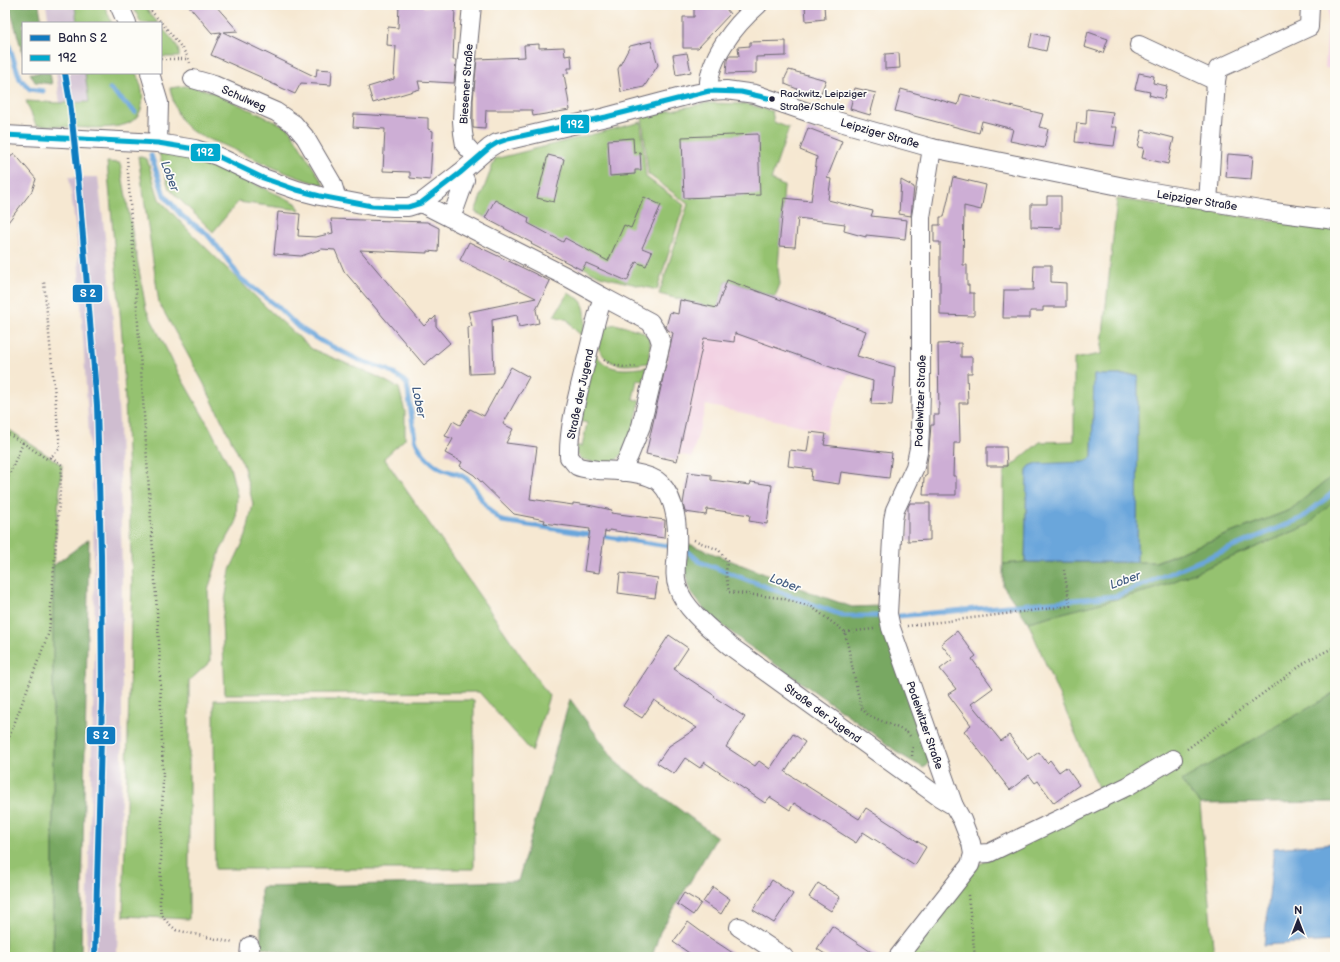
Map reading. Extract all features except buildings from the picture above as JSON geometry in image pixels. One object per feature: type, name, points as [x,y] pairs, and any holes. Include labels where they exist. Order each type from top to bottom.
[{"type":"street","points":[[119,5],[127,22]]},
{"type":"street","name":"Biesener Straße","points":[[472,5],[462,121],[465,145],[477,158]]},
{"type":"street","points":[[709,91],[710,76],[715,59],[739,24],[758,5]]},
{"type":"street","points":[[1208,202],[1218,69],[1309,27],[1310,5]]},
{"type":"street","points":[[1139,45],[1216,81]]},
{"type":"street","points":[[150,74],[159,103],[158,143]]},
{"type":"street","name":"Schulweg","points":[[193,79],[214,85],[276,112],[294,124],[305,137],[332,183],[337,199]]},
{"type":"street","name":"Leipziger Straße","points":[[5,135],[158,143],[195,149],[217,156],[263,178],[297,190],[372,206],[393,207],[421,203],[460,173],[489,148],[508,139],[606,117],[709,91],[726,90],[755,94],[820,116],[932,148],[1129,188],[1208,202],[1335,220]]},
{"type":"street","name":"Podelwitzer Straße","points":[[932,148],[921,217],[920,429],[915,468],[895,510],[893,520],[888,614],[891,628],[954,806]]},
{"type":"street","points":[[449,217],[455,208],[465,180],[460,173]]},
{"type":"street","points":[[421,203],[567,277],[603,298],[650,322],[658,334],[661,343],[641,426],[624,465],[624,472]]},
{"type":"street","name":"Straße der Jugend","points":[[603,298],[598,312],[579,391],[569,443],[569,457],[578,466],[589,469],[648,476],[659,482],[668,494],[674,510],[677,537],[675,572],[677,587],[683,598],[700,619],[730,646],[911,777],[954,806],[962,820],[971,843],[973,854]]},
{"type":"street","points":[[898,957],[966,872],[973,854],[989,853],[1128,786],[1173,759]]},
{"type":"street","points":[[739,927],[784,957]]},
{"type":"path","points":[[146,5],[160,22]]},
{"type":"path","points":[[162,24],[179,44],[189,59],[193,79]]},
{"type":"path","points":[[162,59],[189,59]]},
{"type":"path","points":[[126,142],[159,642],[163,777],[161,913],[169,924],[176,930],[250,952]]},
{"type":"path","points":[[5,432],[47,459],[60,448],[44,282]]},
{"type":"path","points":[[591,341],[598,354],[605,361],[615,366],[629,367],[656,364]]},
{"type":"path","points":[[5,484],[23,443]]},
{"type":"path","points":[[5,748],[49,632],[62,465],[51,457]]},
{"type":"path","points":[[677,537],[689,538],[719,550],[727,561],[726,576],[729,592],[781,598],[812,607],[845,632],[861,708],[868,715],[907,732],[914,740],[911,777]]},
{"type":"path","points":[[845,632],[891,628],[1070,606],[1064,570]]},
{"type":"path","points":[[1173,759],[1310,659],[1335,647]]},
{"type":"path","points":[[966,872],[975,957]]},
{"type":"shaded area","points":[[46,5],[75,5],[77,22],[49,22]]},
{"type":"shaded area","points":[[1329,5],[1335,5],[1335,69],[1325,68]]},
{"type":"shaded area","points":[[56,74],[85,74],[89,102],[60,103]]},
{"type":"shaded area","points":[[69,177],[98,177],[111,288],[119,422],[122,572],[122,763],[117,957],[86,957],[95,643],[93,501],[77,241]]},
{"type":"shaded area","points":[[727,280],[866,331],[825,431],[706,405],[692,457],[648,447],[680,300],[710,307]]},
{"type":"green space","points":[[9,5],[39,5],[42,22],[22,22],[22,51]]},
{"type":"green space","points":[[75,5],[104,5],[112,22],[77,22]]},
{"type":"green space","points":[[132,5],[143,5],[157,22],[140,22]]},
{"type":"green space","points":[[162,28],[176,45],[179,57],[162,57]]},
{"type":"green space","points":[[31,74],[50,74],[52,84],[35,82]]},
{"type":"green space","points":[[85,74],[136,74],[141,86],[143,100],[142,107],[135,119],[120,126],[84,128],[36,125],[26,101],[60,103],[89,102]]},
{"type":"green space","points":[[184,86],[212,92],[289,128],[324,185],[287,173],[191,131],[178,114],[170,88]]},
{"type":"green space","points":[[707,103],[746,104],[772,111],[774,122],[789,128],[771,180],[784,186],[778,268],[780,284],[775,297],[727,280],[714,317],[710,307],[659,294],[688,204],[648,174],[642,116]]},
{"type":"green space","points":[[641,122],[646,177],[684,205],[657,290],[600,276],[475,212],[495,159]]},
{"type":"green space","points":[[159,153],[182,155],[214,165],[296,203],[300,210],[238,202],[213,232],[169,189]]},
{"type":"green space","points":[[138,156],[147,159],[159,199],[190,232],[269,310],[312,349],[374,375],[399,388],[405,412],[405,439],[384,458],[549,696],[532,752],[479,692],[225,694],[222,620],[230,570],[246,536],[253,504],[243,464],[203,382],[159,303]]},
{"type":"green space","points":[[107,162],[120,163],[146,309],[179,374],[210,428],[230,467],[237,495],[236,523],[220,551],[208,590],[210,662],[189,681],[189,919],[123,916],[132,582],[123,348]]},
{"type":"green space","points":[[1117,199],[1259,219],[1335,227],[1335,474],[1290,510],[1155,562],[1137,562],[1138,375],[1094,375],[1092,456],[1084,463],[1035,464],[1030,466],[1027,470],[1025,562],[1003,564],[1004,472],[1040,442],[1074,441],[1074,359],[1101,354]]},
{"type":"green space","points":[[568,293],[579,299],[584,307],[585,317],[582,336],[572,327],[568,320],[554,316]]},
{"type":"green space","points":[[615,324],[640,331],[645,334],[650,344],[648,363],[623,365],[611,362],[605,358],[596,343],[602,329]]},
{"type":"green space","points":[[593,349],[598,357],[609,366],[623,369],[647,367],[644,381],[637,380],[633,399],[640,401],[630,437],[621,455],[609,464],[581,459],[577,454],[576,446],[582,446],[587,423],[579,421]]},
{"type":"green space","points":[[5,427],[62,465],[53,566],[53,957],[5,957]]},
{"type":"green space","points":[[1335,474],[1335,499],[1309,525],[1155,589],[1028,622],[1003,586],[1003,564],[1025,562],[1156,562],[1290,510]]},
{"type":"green space","points":[[1335,499],[1335,693],[1182,781],[1200,804],[1214,957],[907,957],[974,867],[1165,769],[1100,792],[1028,622],[1155,589],[1309,525]]},
{"type":"green space","points":[[89,539],[81,957],[53,957],[53,566]]},
{"type":"green space","points":[[689,544],[815,594],[852,607],[880,606],[925,742],[929,762],[924,768],[901,755],[855,720],[745,643],[708,614],[690,591],[685,566]]},
{"type":"green space","points":[[1335,693],[1335,802],[1200,804],[1181,781]]},
{"type":"green space","points":[[570,699],[618,764],[717,837],[660,932],[652,957],[299,957],[261,947],[261,887],[518,881]]},
{"type":"green space","points":[[214,700],[474,700],[474,869],[215,869]]},
{"type":"water","points":[[1094,375],[1138,375],[1137,562],[1025,562],[1027,470],[1030,466],[1035,464],[1084,462],[1089,460],[1092,456]]},
{"type":"water","points":[[1335,843],[1335,941],[1264,945],[1274,848]]},
{"type":"waterway","name":"Lober","points":[[5,33],[20,79],[30,89],[43,91]]},
{"type":"waterway","name":"Lober","points":[[110,89],[135,112]]},
{"type":"waterway","name":"Lober","points":[[151,155],[164,195],[182,216],[206,233],[225,256],[240,278],[278,307],[298,327],[321,341],[359,360],[388,370],[407,384],[415,439],[420,449],[433,464],[444,470],[461,475],[470,481],[487,507],[499,519],[502,521],[668,546]]},
{"type":"waterway","name":"Lober","points":[[899,616],[1116,596],[1302,518],[1335,491]]},
{"type":"waterway","name":"Lober","points":[[686,550],[700,562],[844,616],[881,616]]},
{"type":"transit line","points":[[65,74],[70,102],[78,177],[97,405],[101,554],[102,701],[95,957]]},
{"type":"transit line","name":"192","points":[[5,135],[158,143],[195,149],[217,156],[263,178],[297,190],[372,206],[408,207],[421,203],[460,173],[489,148],[508,139],[606,117],[709,91],[741,92],[772,99]]},
{"type":"place","name":"Rackwitz, Leipziger Straße/Schule","points":[[772,99]]}]
